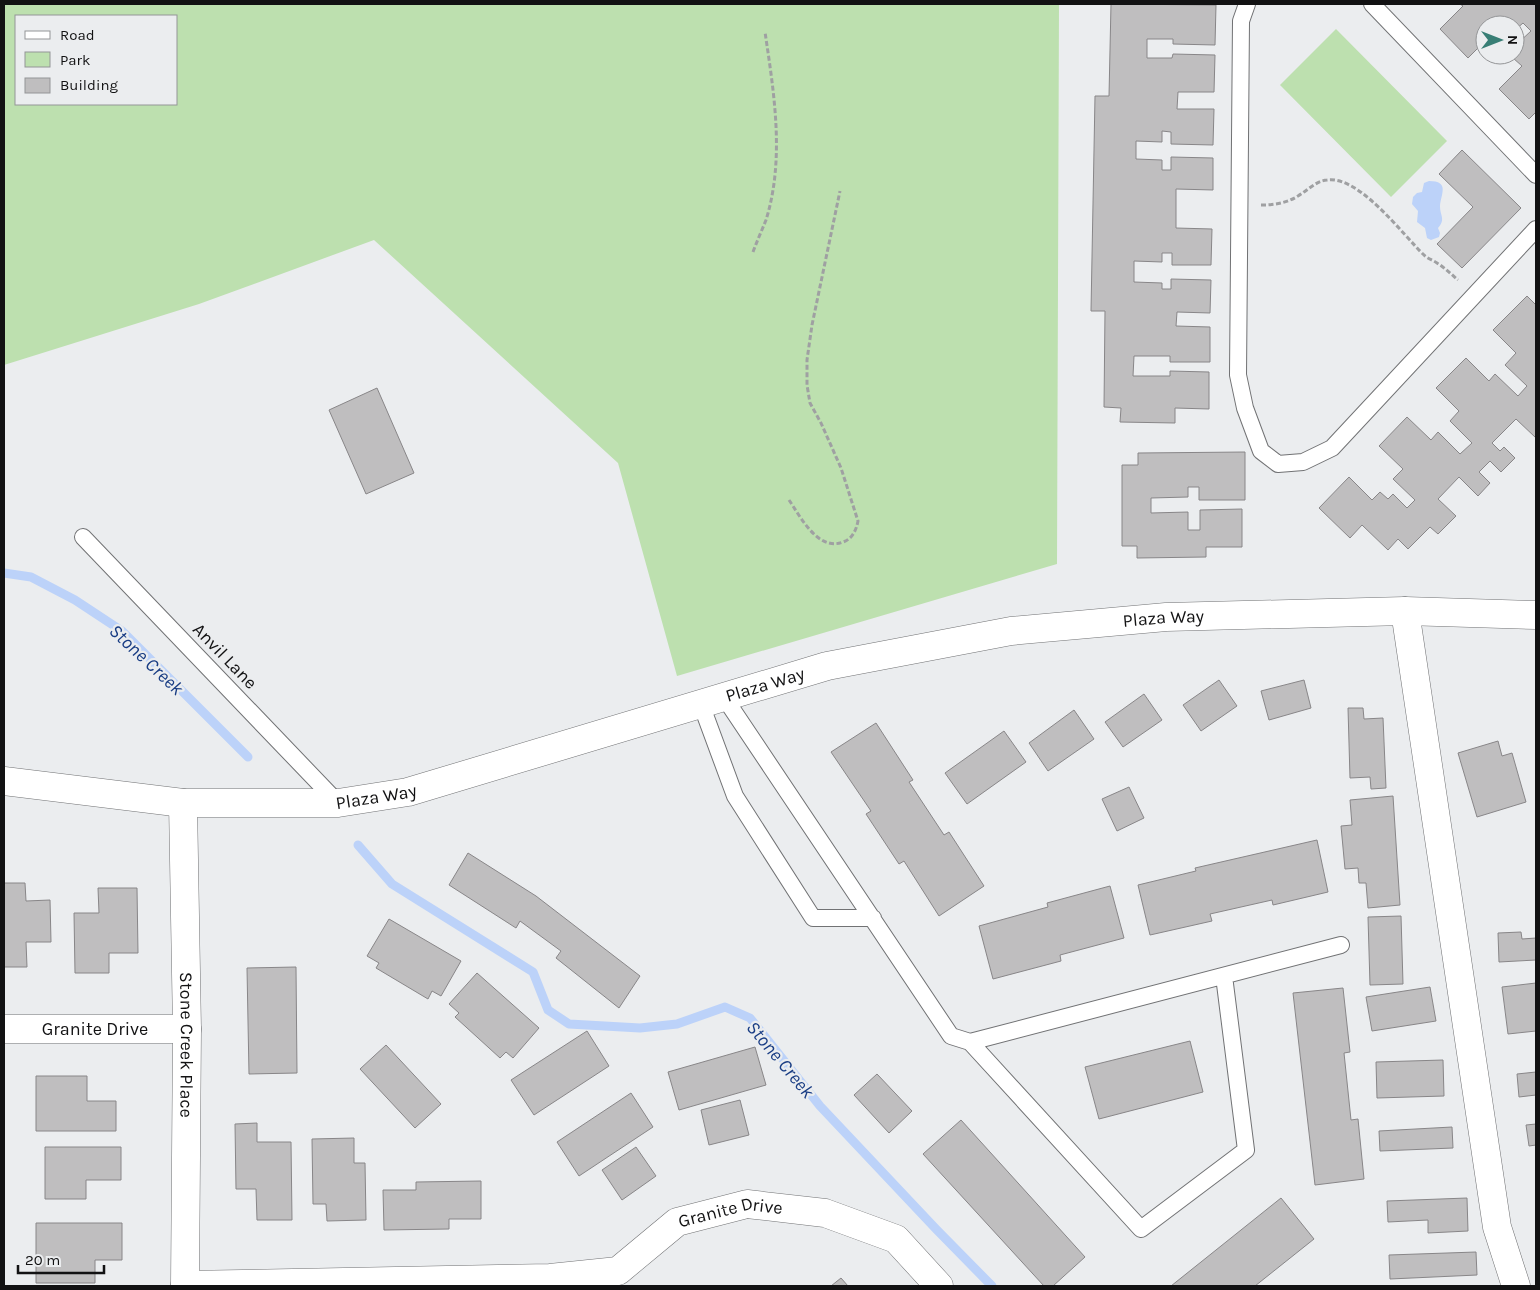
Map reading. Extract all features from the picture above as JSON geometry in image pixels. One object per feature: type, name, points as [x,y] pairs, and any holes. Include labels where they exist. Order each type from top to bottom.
[{"type":"street","name":"Plaza Way","points":[[4,781],[182,804],[338,803],[408,792],[827,666],[1011,631],[1166,617],[1405,612],[1536,615]]},
{"type":"street","points":[[1405,612],[1497,1227],[1516,1286]]},
{"type":"street","name":"Stone Creek Place","points":[[182,804],[187,1029],[185,1286]]},
{"type":"street","name":"Granite Drive","points":[[4,1029],[187,1029]]},
{"type":"street","name":"Granite Drive","points":[[185,1286],[550,1278],[618,1271],[677,1222],[747,1204],[825,1213],[896,1239],[939,1286]]},
{"type":"lane","points":[[1246,4],[1241,21],[1238,375],[1245,408],[1261,451],[1278,464],[1303,462],[1332,448],[1536,229]]},
{"type":"lane","points":[[1372,4],[1536,175]]},
{"type":"lane","name":"Anvil Lane","points":[[83,537],[338,803]]},
{"type":"lane","points":[[713,701],[735,796],[813,918],[873,918]]},
{"type":"lane","points":[[713,701],[873,918],[951,1036],[970,1042],[1141,1229],[1246,1150],[1224,976]]},
{"type":"lane","points":[[970,1042],[1341,945]]},
{"type":"path","points":[[753,252],[766,219],[774,183],[776,146],[774,91],[765,32]]},
{"type":"path","points":[[1239,205],[1269,205],[1284,202],[1296,197],[1319,181],[1330,179],[1342,181],[1360,191],[1426,257],[1438,263],[1476,295]]},
{"type":"path","points":[[789,500],[811,531],[828,543],[840,544],[849,540],[856,530],[858,521],[844,476],[822,423],[810,403],[807,386],[807,360],[812,325],[840,192]]},
{"type":"green space","points":[[4,4],[1059,4],[1057,564],[677,676],[618,463],[374,240],[199,304],[4,365]]},
{"type":"green space","points":[[1336,29],[1447,141],[1391,197],[1280,85]]},
{"type":"water","points":[[1429,181],[1440,183],[1443,189],[1440,206],[1442,220],[1438,228],[1440,233],[1439,237],[1431,240],[1427,238],[1425,228],[1417,222],[1418,211],[1412,204],[1413,197],[1417,193],[1422,192],[1424,183]]},
{"type":"building","points":[[1111,4],[1216,5],[1215,45],[1173,44],[1173,39],[1147,39],[1147,58],[1172,58],[1173,54],[1215,55],[1214,92],[1178,92],[1177,109],[1214,109],[1213,145],[1171,144],[1171,132],[1162,131],[1162,142],[1136,141],[1136,159],[1162,160],[1162,170],[1171,170],[1171,157],[1213,158],[1213,190],[1176,189],[1176,228],[1212,229],[1211,265],[1172,265],[1172,253],[1162,253],[1162,262],[1134,261],[1134,282],[1162,283],[1162,289],[1171,289],[1171,279],[1211,280],[1210,313],[1177,312],[1176,326],[1210,327],[1210,362],[1170,362],[1170,356],[1134,356],[1133,376],[1170,376],[1170,371],[1209,372],[1209,409],[1175,408],[1175,423],[1120,422],[1121,408],[1104,407],[1105,311],[1091,311],[1095,96],[1109,96]]},
{"type":"building","points":[[1460,4],[1536,4],[1536,112],[1529,119],[1499,89],[1522,66],[1521,65],[1525,65],[1525,37],[1531,31],[1525,25],[1525,15],[1475,15],[1475,51],[1468,58],[1440,29],[1463,6]]},
{"type":"building","points":[[1462,150],[1521,208],[1462,268],[1437,244],[1473,207],[1439,174]]},
{"type":"building","points":[[1527,296],[1536,305],[1536,438],[1516,419],[1492,443],[1500,451],[1504,447],[1515,458],[1501,472],[1490,461],[1479,472],[1490,483],[1478,496],[1459,477],[1438,499],[1456,516],[1438,534],[1430,527],[1408,549],[1398,539],[1388,550],[1362,525],[1350,538],[1319,508],[1349,477],[1372,500],[1380,492],[1388,499],[1393,494],[1407,508],[1415,500],[1393,479],[1403,469],[1379,446],[1407,417],[1431,440],[1438,432],[1460,454],[1472,443],[1450,421],[1459,411],[1436,388],[1466,358],[1489,381],[1495,374],[1518,396],[1527,386],[1505,365],[1516,353],[1493,330]]},
{"type":"building","points":[[377,388],[414,473],[366,494],[329,410]]},
{"type":"building","points":[[1245,452],[1245,500],[1199,500],[1199,487],[1188,487],[1188,497],[1151,498],[1151,513],[1188,512],[1188,530],[1200,530],[1200,510],[1242,509],[1242,547],[1206,547],[1206,557],[1137,558],[1137,546],[1122,546],[1122,465],[1138,465],[1138,453]]},
{"type":"building","points":[[1219,680],[1237,706],[1201,731],[1183,705]]},
{"type":"building","points":[[1304,680],[1311,708],[1269,720],[1261,691]]},
{"type":"building","points":[[1144,694],[1162,720],[1123,747],[1105,722]]},
{"type":"building","points":[[1348,708],[1363,708],[1364,719],[1383,718],[1386,788],[1371,789],[1370,777],[1350,778]]},
{"type":"building","points":[[1074,710],[1094,739],[1048,771],[1029,743]]},
{"type":"building","points":[[876,723],[913,780],[909,782],[944,835],[949,832],[984,886],[939,916],[904,861],[899,864],[866,814],[871,811],[831,752]]},
{"type":"building","points":[[1004,731],[1026,762],[967,804],[945,773]]},
{"type":"building","points":[[1498,741],[1502,756],[1512,753],[1526,802],[1477,817],[1458,753]]},
{"type":"building","points":[[1129,787],[1144,818],[1117,831],[1102,799]]},
{"type":"building","points":[[1393,796],[1400,905],[1368,908],[1366,883],[1359,883],[1358,868],[1345,869],[1341,826],[1352,825],[1350,800]]},
{"type":"building","points":[[1317,840],[1328,892],[1273,905],[1272,900],[1210,914],[1212,921],[1150,935],[1138,885],[1196,871],[1195,868]]},
{"type":"building","points":[[468,853],[536,896],[640,976],[619,1008],[556,958],[561,951],[520,921],[516,928],[449,885]]},
{"type":"building","points":[[4,883],[25,883],[26,901],[50,900],[51,942],[26,942],[27,967],[4,967]]},
{"type":"building","points":[[1110,886],[1124,938],[1060,955],[1061,961],[993,979],[979,926],[1048,907],[1047,903]]},
{"type":"building","points":[[98,888],[137,888],[138,953],[109,953],[109,973],[75,973],[74,913],[99,913]]},
{"type":"building","points":[[1401,916],[1403,984],[1370,985],[1368,917]]},
{"type":"building","points":[[389,919],[461,961],[441,996],[432,991],[428,999],[376,968],[379,963],[367,956]]},
{"type":"building","points":[[1521,932],[1522,939],[1536,938],[1536,960],[1499,962],[1498,933]]},
{"type":"building","points":[[296,967],[297,1073],[249,1074],[247,968]]},
{"type":"building","points":[[477,973],[539,1028],[513,1058],[506,1052],[500,1058],[455,1017],[459,1013],[449,1004]]},
{"type":"building","points":[[1536,983],[1536,1031],[1508,1034],[1502,987]]},
{"type":"building","points":[[1430,987],[1436,1021],[1372,1031],[1366,997]]},
{"type":"building","points":[[1343,988],[1350,1052],[1344,1053],[1351,1120],[1358,1119],[1364,1179],[1315,1185],[1293,993]]},
{"type":"building","points":[[587,1031],[609,1066],[534,1115],[511,1080]]},
{"type":"building","points":[[1190,1041],[1203,1092],[1099,1119],[1085,1067]]},
{"type":"building","points":[[386,1045],[441,1104],[415,1128],[360,1069]]},
{"type":"building","points":[[755,1047],[766,1085],[679,1110],[668,1072]]},
{"type":"building","points":[[1443,1060],[1444,1096],[1377,1098],[1376,1062]]},
{"type":"building","points":[[1536,1072],[1536,1095],[1519,1097],[1517,1074]]},
{"type":"building","points":[[877,1074],[912,1111],[889,1133],[854,1095]]},
{"type":"building","points":[[36,1076],[87,1076],[87,1101],[116,1101],[116,1131],[36,1131]]},
{"type":"building","points":[[631,1093],[653,1127],[579,1176],[557,1142]]},
{"type":"building","points":[[740,1100],[749,1135],[709,1145],[701,1110]]},
{"type":"building","points":[[961,1120],[1085,1257],[1053,1286],[1044,1286],[923,1154]]},
{"type":"building","points":[[257,1123],[257,1142],[291,1142],[292,1220],[257,1220],[256,1189],[236,1189],[235,1124]]},
{"type":"building","points":[[1536,1124],[1536,1145],[1529,1146],[1526,1125]]},
{"type":"building","points":[[1452,1127],[1453,1148],[1380,1151],[1379,1131]]},
{"type":"building","points":[[354,1138],[354,1163],[365,1163],[366,1220],[327,1221],[326,1204],[313,1204],[312,1139]]},
{"type":"building","points":[[45,1147],[121,1147],[121,1180],[86,1180],[86,1199],[45,1199]]},
{"type":"building","points":[[636,1147],[656,1176],[622,1200],[602,1170]]},
{"type":"building","points":[[481,1181],[481,1219],[449,1219],[449,1229],[384,1230],[383,1190],[416,1190],[416,1182]]},
{"type":"building","points":[[1281,1198],[1314,1239],[1255,1286],[1171,1286]]},
{"type":"building","points":[[1467,1198],[1468,1231],[1428,1233],[1428,1220],[1388,1222],[1387,1201]]},
{"type":"building","points":[[36,1223],[122,1223],[122,1260],[95,1260],[95,1283],[36,1283]]},
{"type":"building","points":[[1476,1252],[1477,1275],[1390,1279],[1389,1255]]},
{"type":"building","points":[[841,1278],[848,1286],[831,1286]]},
{"type":"waterway","name":"Stone Creek","points":[[4,573],[31,577],[75,600],[122,631],[248,757]]},
{"type":"waterway","name":"Stone Creek","points":[[358,845],[392,884],[533,972],[548,1010],[569,1024],[640,1028],[677,1024],[725,1007],[750,1018],[820,1106],[992,1286]]}]
